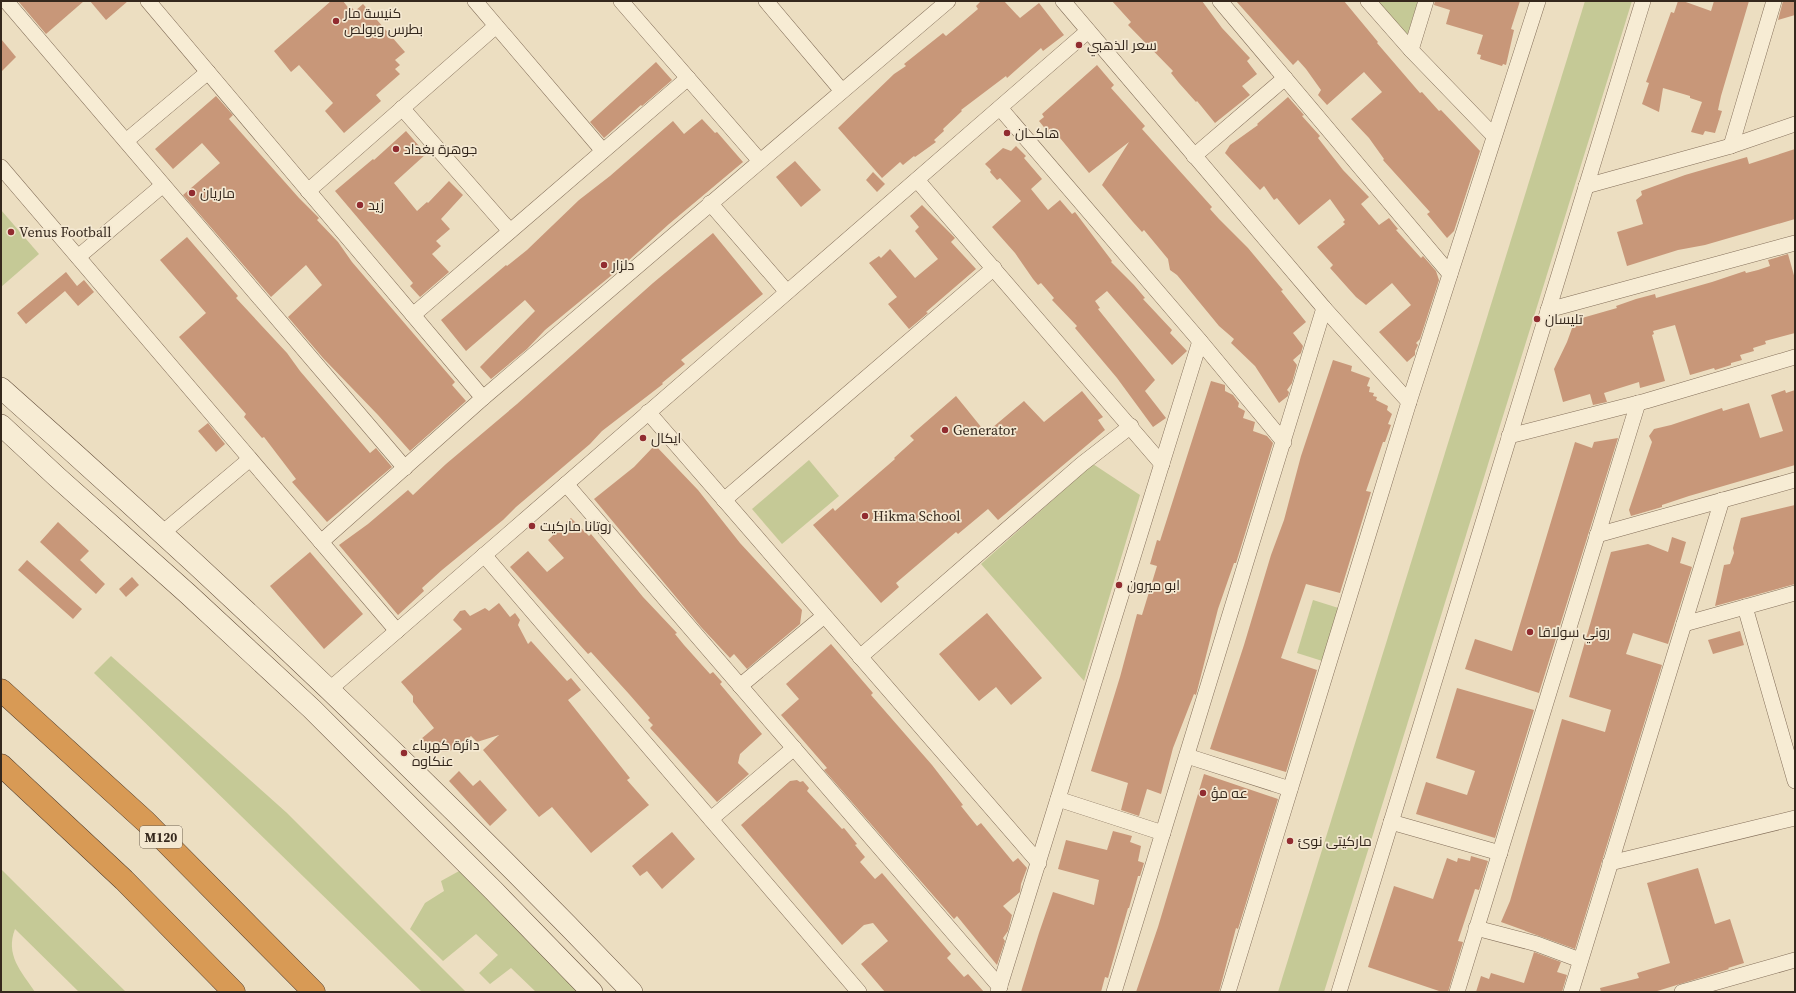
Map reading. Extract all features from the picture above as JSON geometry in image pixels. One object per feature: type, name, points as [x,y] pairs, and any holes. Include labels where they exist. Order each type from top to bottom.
[{"type":"highway","name":"M120","points":[[1,689],[146,822],[314,992]]},
{"type":"highway","points":[[1,765],[124,880],[234,992]]},
{"type":"street","points":[[6,1],[405,468]]},
{"type":"street","points":[[148,1],[483,398]]},
{"type":"street","points":[[475,1],[603,151]]},
{"type":"street","points":[[621,1],[760,161]]},
{"type":"street","points":[[766,1],[842,91]]},
{"type":"street","points":[[321,542],[483,398],[948,1]]},
{"type":"street","points":[[1063,1],[1324,308],[1409,402]]},
{"type":"street","points":[[1220,1],[1450,274]]},
{"type":"street","points":[[1368,1],[1410,50],[1494,136]]},
{"type":"street","points":[[1410,50],[1426,1]]},
{"type":"street","points":[[1228,992],[1409,402],[1538,1]]},
{"type":"street","points":[[1339,992],[1643,1]]},
{"type":"street","points":[[1731,146],[1774,1]]},
{"type":"street","points":[[308,191],[496,26]]},
{"type":"street","points":[[330,689],[1088,31]]},
{"type":"street","points":[[126,141],[208,72]]},
{"type":"street","points":[[413,315],[688,78]]},
{"type":"street","points":[[1194,156],[1285,78]]},
{"type":"street","points":[[402,108],[510,231]]},
{"type":"street","points":[[1000,108],[1200,340],[1284,442]]},
{"type":"street","points":[[1586,186],[1731,146],[1795,124]]},
{"type":"street","points":[[1,167],[397,631]]},
{"type":"street","points":[[916,180],[1131,426],[1162,464]]},
{"type":"street","points":[[78,257],[163,185]]},
{"type":"street","points":[[710,203],[787,292]]},
{"type":"street","points":[[1548,310],[1795,243]]},
{"type":"street","points":[[724,500],[994,268]]},
{"type":"street","points":[[1114,992],[1324,308]]},
{"type":"street","points":[[999,990],[1200,340]]},
{"type":"street","points":[[1509,436],[1638,403],[1795,357]]},
{"type":"street","points":[[3,394],[161,534],[330,689],[534,890],[632,992]]},
{"type":"street","points":[[1457,992],[1638,403]]},
{"type":"street","points":[[648,412],[1038,862]]},
{"type":"street","points":[[1,425],[188,594],[312,709],[592,992]]},
{"type":"street","points":[[860,657],[1082,464],[1131,426]]},
{"type":"street","points":[[161,534],[250,458]]},
{"type":"street","points":[[1598,535],[1795,480]]},
{"type":"street","points":[[566,484],[794,748],[999,990]]},
{"type":"street","points":[[1571,992],[1722,500]]},
{"type":"street","points":[[484,555],[859,992]]},
{"type":"street","points":[[1684,624],[1795,593]]},
{"type":"street","points":[[1745,607],[1795,781]]},
{"type":"street","points":[[740,686],[824,616]]},
{"type":"street","points":[[711,819],[794,748]]},
{"type":"street","points":[[1186,756],[1290,789]]},
{"type":"street","points":[[1058,799],[1163,833]]},
{"type":"street","points":[[1610,862],[1795,818]]},
{"type":"street","points":[[1391,822],[1500,853]]},
{"type":"street","points":[[512,910],[534,890]]},
{"type":"street","points":[[1476,928],[1537,944],[1580,960]]},
{"type":"street","points":[[1682,992],[1795,960]]},
{"type":"green space","points":[[1377,1],[1418,1],[1407,36]]},
{"type":"green space","points":[[1585,1],[1632,1],[1324,992],[1278,992]]},
{"type":"green space","name":"Venus Football","points":[[1,210],[39,254],[1,287]]},
{"type":"green space","points":[[809,460],[839,496],[782,544],[752,509]]},
{"type":"green space","points":[[1093,464],[1140,495],[1084,681],[981,564]]},
{"type":"green space","points":[[1313,600],[1348,611],[1332,664],[1297,653]]},
{"type":"green space","points":[[111,656],[287,813],[466,992],[422,992],[94,673]]},
{"type":"green space","points":[[1,869],[126,992],[79,992],[15,929],[12,938],[13,955],[20,970],[35,992],[1,992]]},
{"type":"green space","points":[[461,870],[580,992],[536,992],[511,968],[490,984],[479,973],[498,955],[476,934],[443,961],[410,929],[425,903],[444,891],[441,881]]},
{"type":"building","points":[[18,1],[84,1],[46,34]]},
{"type":"building","points":[[90,1],[128,1],[106,20]]},
{"type":"building","points":[[331,1],[343,1],[350,10],[352,8],[355,11],[363,4],[405,52],[395,60],[400,65],[395,69],[400,74],[376,95],[381,101],[344,133],[325,111],[333,103],[299,65],[291,72],[274,51]]},
{"type":"building","points":[[981,1],[1004,1],[1020,18],[1039,3],[1064,35],[1043,51],[1041,48],[1007,78],[1006,76],[961,110],[962,111],[943,129],[944,131],[934,140],[936,142],[903,165],[900,162],[882,178],[838,128],[894,74],[906,66],[904,64],[943,33],[946,36],[978,9],[976,6]]},
{"type":"building","points":[[1112,1],[1202,1],[1222,28],[1250,58],[1247,61],[1257,74],[1242,86],[1250,95],[1215,123],[1197,101],[1196,102],[1179,83],[1171,73],[1173,71],[1128,25],[1131,22]]},
{"type":"building","points":[[1236,1],[1344,1],[1378,42],[1377,43],[1420,93],[1422,92],[1439,111],[1441,110],[1480,151],[1454,231],[1447,238],[1427,214],[1430,212],[1383,160],[1384,159],[1369,138],[1351,119],[1382,92],[1364,72],[1327,105],[1318,95],[1321,90],[1306,69],[1298,60],[1293,65]]},
{"type":"building","points":[[1435,1],[1520,1],[1511,29],[1514,30],[1506,65],[1503,64],[1502,66],[1480,59],[1481,55],[1477,54],[1483,35],[1446,24],[1450,10],[1434,5]]},
{"type":"building","points":[[1678,1],[1683,1],[1711,11],[1714,1],[1749,1],[1721,96],[1718,110],[1722,111],[1715,133],[1705,131],[1703,135],[1691,132],[1702,102],[1690,98],[1690,96],[1663,88],[1659,112],[1642,104],[1649,83],[1646,82],[1671,12],[1674,13]]},
{"type":"building","points":[[1783,1],[1795,1],[1795,15],[1778,20]]},
{"type":"building","points":[[1,39],[16,57],[1,72]]},
{"type":"building","points":[[656,62],[672,80],[604,138],[590,122]]},
{"type":"building","points":[[1097,65],[1114,85],[1111,88],[1145,126],[1142,129],[1212,207],[1210,209],[1248,248],[1283,290],[1281,291],[1306,322],[1293,333],[1303,346],[1301,353],[1293,360],[1297,365],[1292,383],[1287,390],[1289,392],[1288,396],[1279,403],[1255,366],[1231,343],[1234,339],[1219,326],[1177,275],[1170,270],[1168,259],[1144,230],[1142,232],[1133,222],[1102,185],[1129,142],[1089,173],[1055,132],[1051,136],[1039,121],[1044,117],[1042,114]]},
{"type":"building","points":[[216,96],[233,115],[229,119],[299,198],[319,218],[317,220],[338,242],[352,262],[455,382],[452,385],[466,401],[410,451],[378,415],[323,358],[288,317],[322,285],[306,265],[271,297],[183,195],[220,163],[202,143],[173,169],[155,149]]},
{"type":"building","points":[[1288,97],[1304,115],[1302,116],[1320,136],[1318,138],[1343,170],[1369,197],[1361,204],[1379,225],[1389,218],[1398,229],[1396,230],[1421,258],[1423,256],[1436,271],[1439,280],[1420,339],[1416,343],[1418,345],[1415,355],[1407,362],[1379,332],[1411,305],[1392,283],[1366,305],[1356,297],[1330,268],[1333,265],[1317,247],[1345,224],[1343,222],[1345,220],[1330,199],[1299,225],[1277,198],[1274,200],[1264,186],[1260,190],[1225,153],[1230,145],[1258,125],[1257,124]]},
{"type":"building","points":[[702,119],[715,133],[717,132],[743,162],[669,224],[618,270],[545,330],[527,349],[491,379],[480,367],[535,311],[525,300],[466,351],[441,320],[506,265],[507,266],[527,250],[579,200],[610,176],[673,121],[684,134]]},
{"type":"building","points":[[406,131],[426,154],[394,183],[417,211],[427,202],[428,203],[449,181],[463,195],[441,219],[450,229],[436,241],[441,246],[432,254],[449,272],[420,297],[410,286],[413,283],[335,191],[373,159],[374,160]]},
{"type":"building","points":[[1016,146],[1026,156],[1024,158],[1042,179],[1031,189],[1048,210],[1060,200],[1072,214],[1075,212],[1112,261],[1111,262],[1134,285],[1145,298],[1143,299],[1172,330],[1170,333],[1187,351],[1172,365],[1107,291],[1095,301],[1100,308],[1098,309],[1155,380],[1145,391],[1166,418],[1153,427],[1117,378],[1075,328],[1077,326],[1052,300],[1054,298],[1041,283],[1038,285],[1015,253],[992,227],[1021,201],[1000,178],[997,180],[985,164],[1003,148],[1011,151]]},
{"type":"building","points":[[1795,149],[1795,219],[1705,245],[1678,250],[1627,266],[1617,232],[1643,224],[1636,200],[1642,195],[1641,191],[1685,175],[1747,157],[1749,164]]},
{"type":"building","points":[[795,161],[821,190],[801,207],[776,177]]},
{"type":"building","points":[[873,172],[885,184],[877,192],[866,180]]},
{"type":"building","points":[[922,205],[955,238],[951,242],[976,269],[926,312],[928,313],[909,329],[888,304],[897,297],[869,263],[879,256],[881,258],[890,249],[915,278],[938,259],[915,231],[919,227],[910,216]]},
{"type":"building","points":[[713,233],[763,294],[681,360],[685,364],[662,383],[663,384],[602,431],[590,444],[516,507],[503,520],[442,570],[422,588],[424,591],[398,615],[339,545],[368,524],[408,490],[413,495],[446,464],[517,404],[653,283]]},
{"type":"building","points":[[187,237],[238,296],[236,298],[287,353],[300,371],[370,453],[376,448],[392,467],[327,522],[292,482],[296,479],[264,437],[262,438],[244,417],[246,414],[179,337],[206,313],[160,260]]},
{"type":"building","points":[[1788,254],[1795,279],[1795,333],[1765,341],[1766,344],[1753,348],[1754,351],[1740,355],[1742,360],[1731,363],[1731,365],[1690,375],[1675,325],[1653,331],[1654,334],[1652,335],[1665,381],[1640,388],[1639,382],[1604,393],[1607,402],[1593,405],[1590,394],[1563,402],[1554,369],[1567,342],[1575,320],[1617,308],[1616,306],[1636,299],[1655,294],[1656,298],[1745,271],[1746,273],[1758,270],[1770,266],[1768,260]]},
{"type":"building","points":[[66,272],[77,286],[84,280],[94,292],[78,306],[65,291],[26,324],[17,313]]},
{"type":"building","points":[[1333,360],[1352,366],[1351,371],[1370,378],[1367,386],[1370,387],[1369,392],[1374,393],[1373,396],[1377,397],[1376,400],[1388,406],[1387,410],[1392,414],[1388,424],[1391,425],[1385,442],[1383,442],[1366,491],[1371,492],[1340,593],[1306,584],[1281,658],[1317,670],[1286,772],[1210,749],[1244,645],[1271,555],[1284,520],[1301,456]]},
{"type":"building","points":[[1211,381],[1225,385],[1225,391],[1233,395],[1239,403],[1238,407],[1245,411],[1243,418],[1255,422],[1253,431],[1267,436],[1273,443],[1236,563],[1234,563],[1218,609],[1196,695],[1194,694],[1173,748],[1161,794],[1147,789],[1139,816],[1121,810],[1128,783],[1091,771],[1120,677],[1137,614],[1142,615],[1157,566],[1150,564],[1157,540],[1160,541]]},
{"type":"building","points":[[1785,390],[1786,393],[1795,390],[1795,465],[1689,496],[1662,505],[1662,507],[1631,516],[1629,510],[1652,442],[1649,436],[1654,429],[1722,408],[1723,411],[1749,403],[1760,438],[1783,431],[1771,395]]},
{"type":"building","points":[[1082,391],[1103,417],[1098,420],[1105,430],[998,520],[988,509],[958,534],[956,532],[896,583],[899,587],[881,603],[813,525],[833,508],[835,511],[895,459],[894,458],[914,440],[910,436],[956,396],[986,433],[1024,401],[1044,422]]},
{"type":"building","points":[[208,423],[225,444],[216,452],[198,431]]},
{"type":"building","points":[[1618,438],[1539,693],[1465,669],[1475,639],[1512,651],[1575,442],[1592,448],[1594,442]]},
{"type":"building","points":[[655,445],[698,490],[740,543],[802,610],[800,624],[747,669],[734,654],[730,658],[701,627],[594,499],[634,467]]},
{"type":"building","points":[[1795,505],[1795,584],[1715,606],[1724,565],[1730,564],[1734,553],[1733,548],[1741,518]]},
{"type":"building","points":[[571,518],[589,536],[591,534],[643,597],[677,633],[675,634],[684,645],[710,674],[713,672],[722,682],[720,684],[762,734],[740,754],[738,763],[749,774],[717,802],[650,728],[653,725],[648,720],[650,718],[629,694],[591,652],[588,654],[510,567],[528,551],[547,572],[564,558],[548,540]]},
{"type":"building","points":[[58,522],[89,551],[80,560],[105,584],[96,594],[40,542]]},
{"type":"building","points":[[1672,537],[1686,542],[1680,563],[1692,567],[1668,644],[1633,633],[1626,654],[1662,665],[1575,949],[1501,922],[1510,901],[1562,719],[1605,732],[1611,710],[1569,697],[1611,552],[1648,544],[1668,552]]},
{"type":"building","points":[[310,552],[363,614],[324,649],[270,586]]},
{"type":"building","points":[[27,560],[82,609],[73,619],[18,570]]},
{"type":"building","points":[[132,577],[139,585],[126,597],[119,589]]},
{"type":"building","points":[[499,603],[510,617],[515,613],[520,620],[518,625],[528,644],[531,641],[567,681],[571,678],[581,690],[568,700],[630,778],[627,780],[649,805],[591,853],[552,807],[539,817],[483,750],[499,735],[477,742],[471,736],[454,749],[447,752],[440,752],[431,749],[421,739],[434,728],[413,702],[413,696],[401,682],[462,629],[453,620],[460,611],[465,610],[470,616],[485,608],[489,611]]},
{"type":"building","points":[[987,613],[1042,678],[1011,705],[996,687],[979,701],[939,654]]},
{"type":"building","points":[[1740,631],[1744,645],[1713,654],[1708,640]]},
{"type":"building","points":[[831,644],[873,693],[871,695],[932,765],[963,805],[961,806],[977,826],[981,823],[1013,862],[1018,858],[1027,868],[1021,884],[1020,892],[1003,906],[1012,915],[1008,931],[1003,938],[1005,941],[997,965],[957,916],[954,919],[824,770],[827,768],[781,715],[799,699],[786,684]]},
{"type":"building","points":[[1457,688],[1534,710],[1495,838],[1416,814],[1426,782],[1467,795],[1475,771],[1436,758]]},
{"type":"building","points":[[459,771],[473,786],[480,780],[507,810],[490,826],[449,781]]},
{"type":"building","points":[[1204,774],[1278,799],[1238,929],[1236,928],[1219,992],[1136,992],[1158,927]]},
{"type":"building","points":[[797,780],[800,782],[803,781],[809,788],[807,791],[842,829],[844,828],[857,844],[855,845],[865,857],[860,862],[875,879],[882,873],[951,954],[947,958],[964,977],[968,974],[984,992],[885,992],[861,964],[888,941],[873,923],[864,925],[842,945],[741,825],[790,781]]},
{"type":"building","points":[[1113,831],[1132,836],[1130,842],[1141,846],[1138,861],[1144,863],[1140,876],[1138,876],[1108,978],[1105,977],[1101,992],[1021,992],[1053,892],[1094,905],[1099,880],[1058,869],[1066,840],[1107,850]]},
{"type":"building","points":[[672,832],[695,859],[662,889],[647,871],[640,876],[632,866]]},
{"type":"building","points":[[1471,856],[1488,861],[1479,890],[1475,889],[1458,941],[1463,942],[1448,992],[1442,992],[1368,967],[1394,886],[1433,899],[1447,858],[1457,862],[1458,858],[1470,861]]},
{"type":"building","points":[[1698,868],[1715,924],[1730,919],[1744,963],[1654,992],[1601,992],[1600,988],[1639,978],[1637,973],[1670,963],[1647,883]]},
{"type":"building","points":[[1534,952],[1561,962],[1557,972],[1567,975],[1562,992],[1476,992],[1481,976],[1489,979],[1491,973],[1524,983]]},
{"type":"place","name":"كنيسة مار بطرس وبولص","points":[[336,21]]},
{"type":"place","name":"سعر الذهبي","points":[[1079,45]]},
{"type":"place","name":"هاكــان","points":[[1007,133]]},
{"type":"place","name":"جوهرة بغداد","points":[[396,149]]},
{"type":"place","name":"ماريان","points":[[192,193]]},
{"type":"place","name":"زيد","points":[[360,205]]},
{"type":"place","name":"Venus Football","points":[[11,232]]},
{"type":"place","name":"دلزار","points":[[604,265]]},
{"type":"place","name":"تليسان","points":[[1537,319]]},
{"type":"place","name":"Generator","points":[[945,430]]},
{"type":"place","name":"ايكال","points":[[643,438]]},
{"type":"place","name":"Hikma School","points":[[865,516]]},
{"type":"place","name":"روتانا ماركيت","points":[[532,526]]},
{"type":"place","name":"ابو ميرون","points":[[1119,585]]},
{"type":"place","name":"روني سولاقا","points":[[1530,632]]},
{"type":"place","name":"دائرة كهرباء عنكاوه","points":[[404,753]]},
{"type":"place","name":"عه مؤ","points":[[1203,793]]},
{"type":"place","name":"مارکیتی نوئ","points":[[1290,841]]}]
